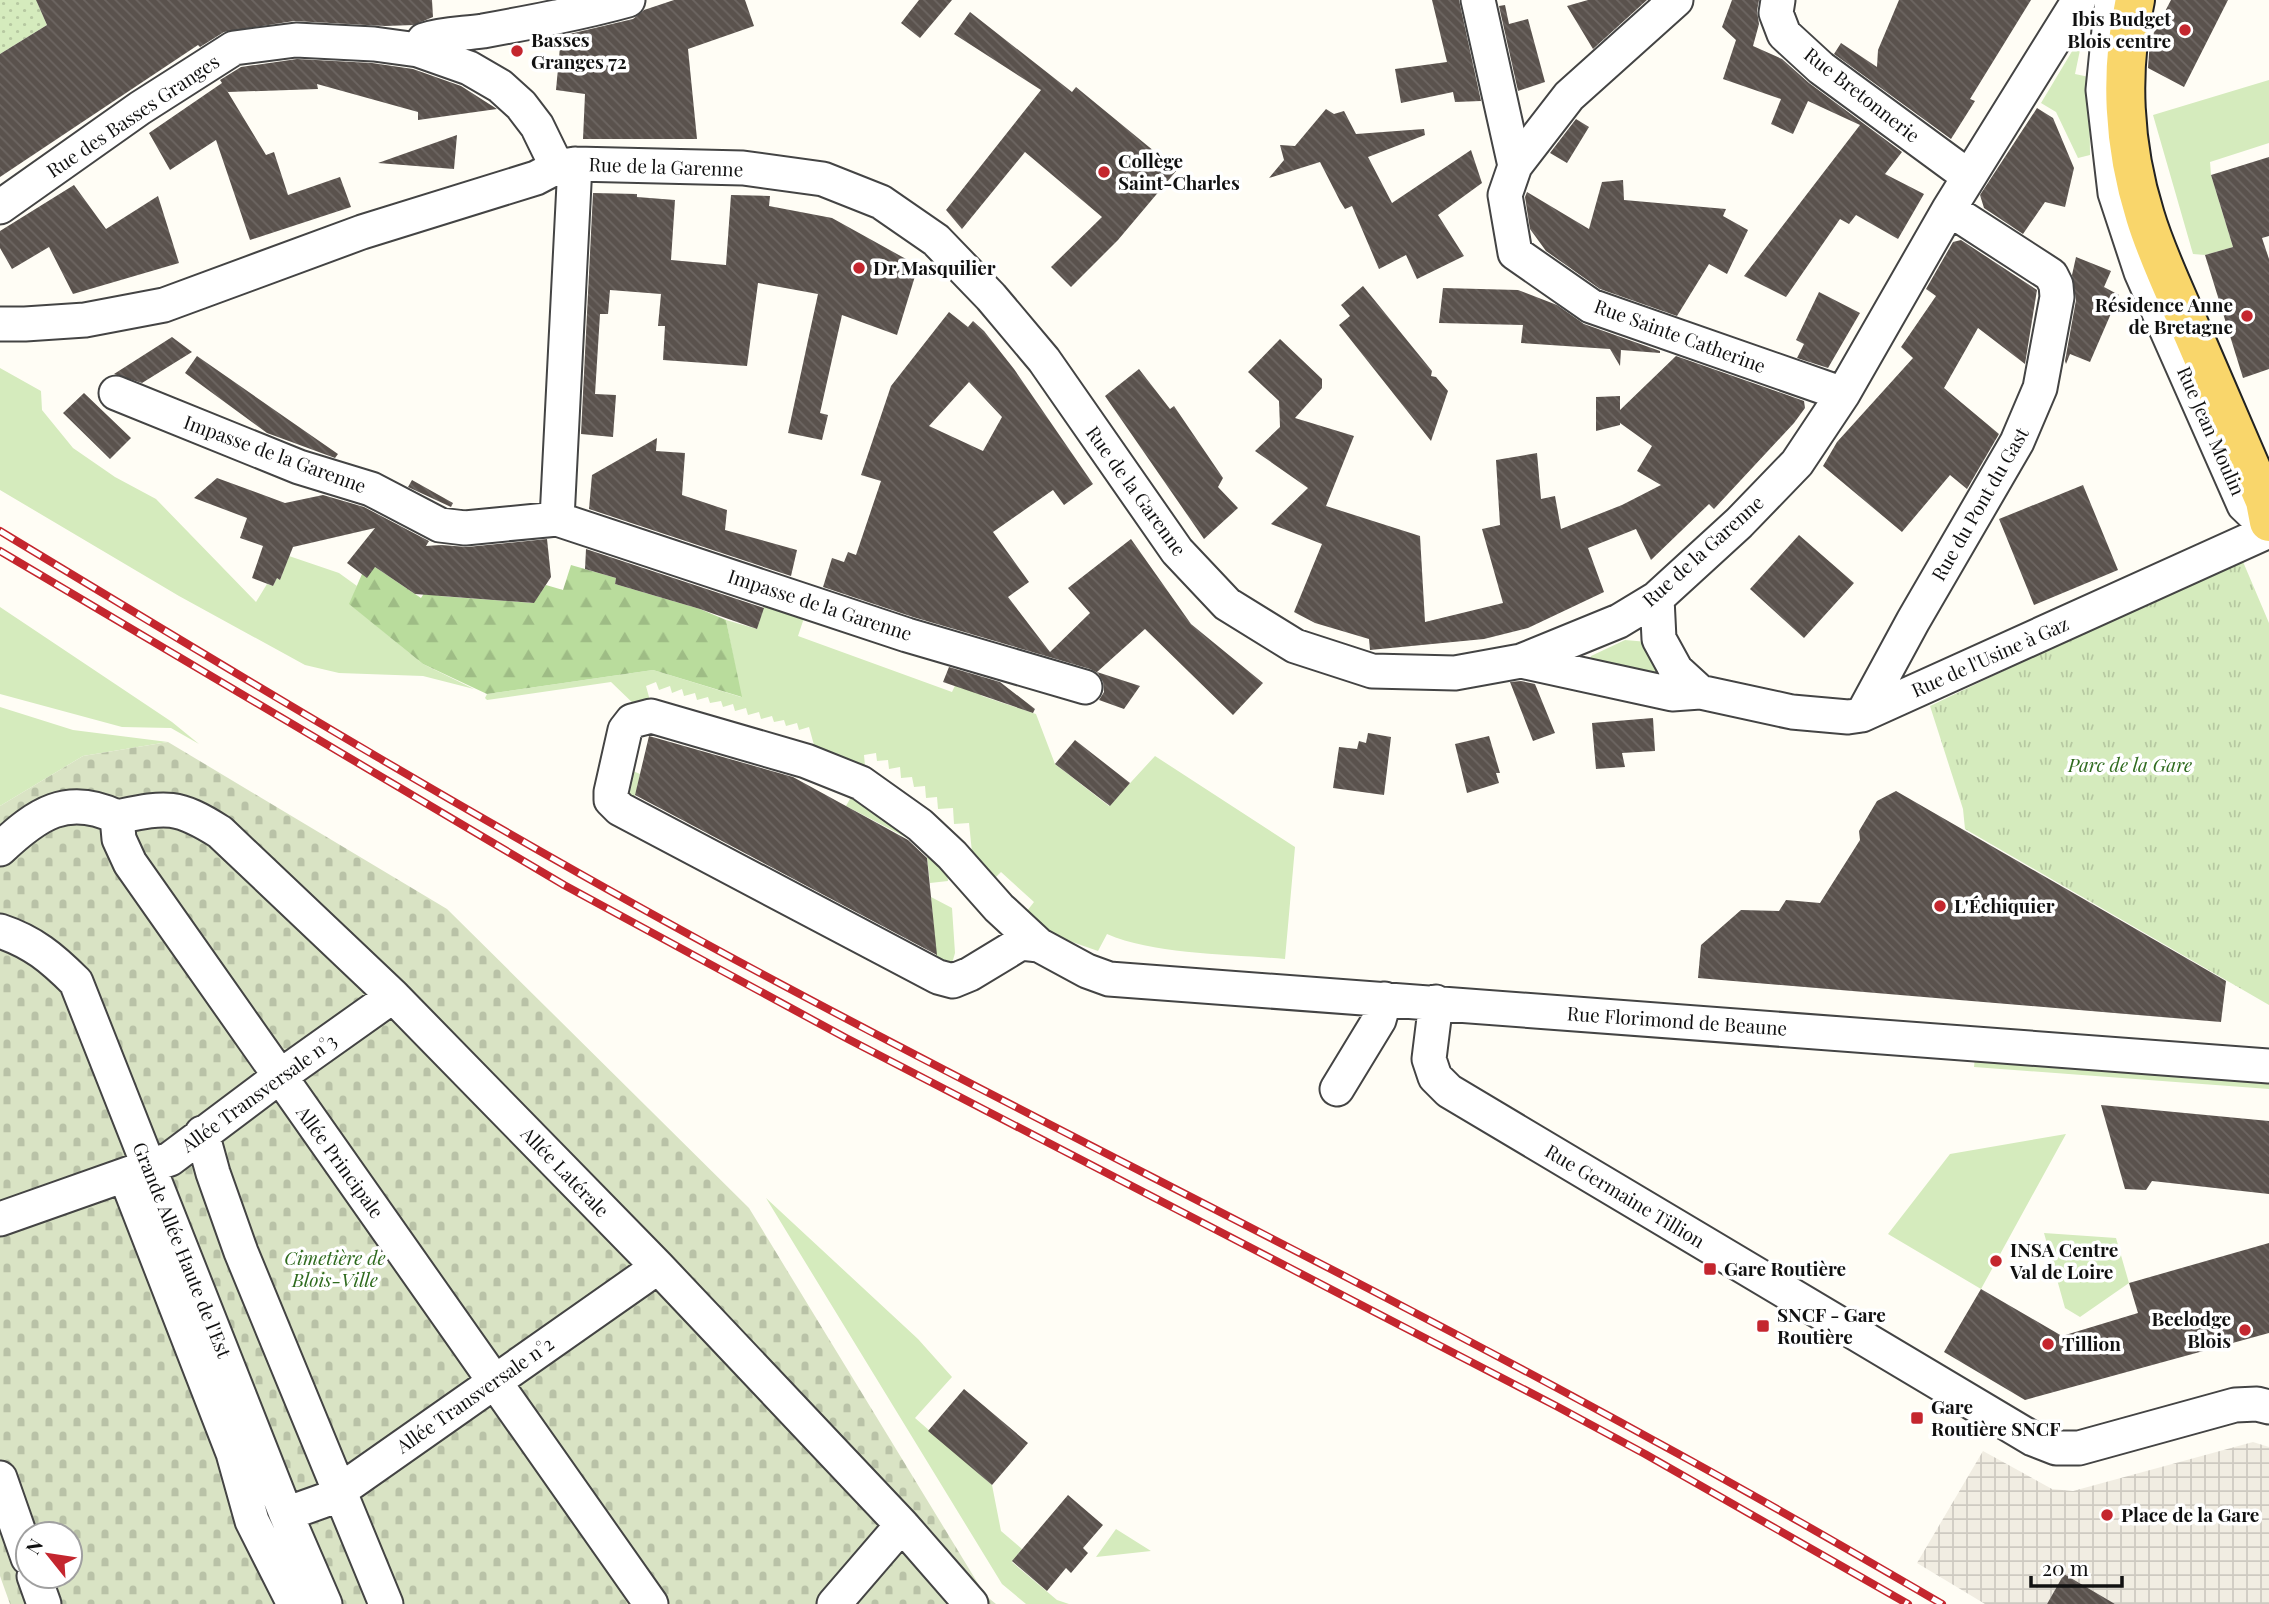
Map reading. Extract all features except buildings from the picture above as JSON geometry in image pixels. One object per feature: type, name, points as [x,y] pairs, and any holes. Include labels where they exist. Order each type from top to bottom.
[{"type":"main road","name":"Rue Jean Moulin","points":[[2135,0],[2125,66],[2124,95],[2138,192],[2164,265],[2265,501],[2269,522]]},
{"type":"street","points":[[418,50],[424,40],[435,36],[480,32],[557,8],[628,0]]},
{"type":"street","points":[[1478,0],[1515,166]]},
{"type":"street","name":"Rue Sainte Catherine","points":[[1676,0],[1569,96],[1515,166],[1505,195],[1515,253],[1591,306],[1843,394]]},
{"type":"street","name":"Rue Bretonnerie","points":[[1777,0],[1776,13],[1784,34],[1821,68],[1968,176]]},
{"type":"street","name":"Rue de la Garenne","points":[[0,324],[85,320],[164,305],[362,232],[478,198],[566,165],[743,168],[823,179],[881,202],[936,240],[991,297],[1044,360],[1177,551],[1227,604],[1294,646],[1372,671],[1455,673],[1521,661],[1610,627],[1657,598],[1740,523],[1797,463],[1843,394],[1968,176],[2079,0]]},
{"type":"street","name":"Rue Jean Moulin","points":[[2112,0],[2104,90],[2108,142],[2118,205],[2141,272],[2244,505],[2269,530]]},
{"type":"street","name":"Rue des Basses Granges","points":[[0,206],[140,108],[234,48],[296,40],[374,44],[418,50],[469,68],[500,86],[521,105],[566,165]]},
{"type":"street","points":[[557,519],[566,165]]},
{"type":"street","name":"Rue du Pont du Gast","points":[[1862,715],[2017,442],[2040,388],[2057,297],[2056,285],[2051,275],[1949,209]]},
{"type":"street","name":"Impasse de la Garenne","points":[[116,393],[299,467],[371,489],[440,525],[465,528],[557,519],[907,635],[1085,687]]},
{"type":"street","name":"Rue de l'Usine à Gaz","points":[[1521,661],[1672,694],[1700,692],[1792,712],[1847,717],[1862,715],[2269,530]]},
{"type":"street","points":[[1657,598],[1659,639],[1676,670],[1700,692]]},
{"type":"street","name":"Rue Florimond de Beaune","points":[[1039,945],[1021,943],[970,974],[953,981],[937,977],[620,809],[611,800],[631,757],[625,730],[632,721],[651,716],[806,761],[841,774],[885,798],[920,825],[953,855],[999,908],[1039,945],[1087,971],[1109,979],[2269,1066]]},
{"type":"street","points":[[0,849],[17,833],[45,814],[74,805],[98,808],[117,817]]},
{"type":"street","name":"Allée Latérale","points":[[117,817],[156,808],[178,811],[197,818],[220,832],[393,996],[658,1267],[902,1525],[971,1604]]},
{"type":"street","name":"Allée Principale","points":[[117,817],[120,839],[131,863],[651,1604]]},
{"type":"street","name":"Grande Allée Haute de l'Est","points":[[0,931],[18,937],[47,954],[76,982],[137,1170],[325,1604]]},
{"type":"street","name":"Allée Transversale n°3","points":[[0,1219],[170,1159],[202,1133],[393,996]]},
{"type":"street","points":[[1337,1089],[1378,1020],[1385,999]]},
{"type":"street","name":"Rue Germaine Tillion","points":[[1436,1003],[1429,1059],[1435,1077],[1449,1091],[2033,1438],[2056,1448],[2079,1447],[2235,1405],[2256,1404],[2269,1407]]},
{"type":"street","points":[[202,1133],[213,1173],[242,1252],[386,1604]]},
{"type":"street","points":[[137,1170],[233,1454],[252,1521],[294,1604]]},
{"type":"street","name":"Allée Transversale n°2","points":[[286,1514],[328,1499],[658,1267]]},
{"type":"street","points":[[0,1478],[15,1520]]},
{"type":"street","points":[[834,1604],[902,1525]]},
{"type":"green space","points":[[0,0],[40,0],[37,2],[47,25],[0,54]]},
{"type":"green space","points":[[2080,38],[2087,47],[2080,50],[2075,74],[2089,77],[2090,155],[2078,158],[2056,112],[2041,103]]},
{"type":"green space","points":[[2269,80],[2269,143],[2210,162],[2211,175],[2233,247],[2205,255],[2193,254],[2153,115]]},
{"type":"green space","points":[[0,368],[41,391],[42,410],[73,448],[115,477],[156,499],[256,602],[267,584],[273,586],[277,578],[280,580],[289,556],[339,573],[357,586],[350,604],[423,664],[474,689],[423,676],[339,673],[305,665],[179,596],[0,490]]},
{"type":"green space","name":"Parc de la Gare","points":[[2241,557],[2269,623],[2269,1005],[1965,829],[1963,809],[1930,706]]},
{"type":"green space","points":[[571,565],[616,578],[615,584],[700,609],[726,620],[742,697],[653,670],[487,694],[423,664],[349,604],[362,574],[375,567],[421,598],[439,570],[440,596],[533,603],[546,585],[563,590]]},
{"type":"green space","points":[[764,606],[805,615],[798,636],[952,692],[959,677],[982,696],[1036,714],[1055,764],[1109,806],[1155,756],[1295,847],[1285,959],[1170,950],[1126,941],[1107,934],[1098,951],[1055,936],[1027,911],[1034,902],[1001,872],[993,880],[973,862],[969,823],[954,824],[953,808],[938,809],[937,797],[926,798],[925,786],[914,787],[912,777],[901,778],[900,767],[889,769],[888,760],[877,761],[876,753],[864,755],[866,777],[817,756],[809,727],[799,730],[797,723],[786,726],[784,720],[774,722],[772,716],[761,719],[759,712],[748,715],[746,708],[735,711],[733,704],[723,707],[721,701],[710,703],[708,697],[697,700],[695,693],[684,696],[682,689],[672,693],[670,686],[659,690],[656,682],[646,686],[652,708],[638,708],[611,682],[487,700],[485,698],[487,694],[653,670],[741,697],[726,620],[757,629]]},
{"type":"green space","points":[[0,607],[172,722],[199,744],[171,728],[122,727],[0,694]]},
{"type":"green space","points":[[1625,640],[1648,642],[1674,685],[1588,666],[1591,656]]},
{"type":"green space","points":[[0,707],[73,730],[168,742],[83,756],[0,806]]},
{"type":"green space","name":"Cimetière de Blois-Ville","points":[[168,742],[447,909],[749,1208],[985,1595],[996,1604],[10,1604],[0,1576],[0,806],[83,756]]},
{"type":"green space","points":[[633,771],[640,774],[635,797],[711,837],[708,841],[629,804],[626,777]]},
{"type":"green space","points":[[855,790],[946,859],[948,881],[930,883],[926,848],[846,806]]},
{"type":"green space","points":[[931,897],[952,908],[955,953],[948,966],[848,920],[852,912],[936,956]]},
{"type":"green space","points":[[1975,1057],[2269,1079],[2269,1089],[1974,1067]]},
{"type":"green space","points":[[2066,1134],[1981,1289],[1888,1234],[1950,1154]]},
{"type":"green space","points":[[766,1198],[918,1339],[952,1377],[915,1418],[992,1485],[1001,1531],[1022,1549],[1012,1562],[1057,1600],[1069,1604],[1026,1604],[1002,1584]]},
{"type":"green space","points":[[2044,1233],[2116,1238],[2129,1283],[2080,1317],[2065,1308]]},
{"type":"green space","points":[[1116,1529],[1151,1551],[1096,1557]]},
{"type":"shaded area","name":"Place de la Gare","points":[[2253,1442],[2269,1447],[2269,1604],[2115,1604],[2064,1574],[2047,1604],[1985,1604],[1917,1563],[1983,1451],[2052,1489],[2073,1491]]},
{"type":"railway","points":[[0,531],[569,868],[873,1033],[1541,1379],[1724,1479],[1942,1604]]},
{"type":"railway","points":[[0,551],[564,885],[846,1038],[1558,1407],[1908,1604]]},
{"type":"place","name":"Ibis Budget Blois centre","points":[[2185,30]]},
{"type":"place","name":"Basses Granges 72","points":[[517,51]]},
{"type":"place","name":"Collège Saint-Charles","points":[[1104,172]]},
{"type":"place","name":"Dr Masquilier","points":[[859,268]]},
{"type":"place","name":"Résidence Anne de Bretagne","points":[[2247,316]]},
{"type":"place","name":"L'Échiquier","points":[[1940,906]]},
{"type":"place","name":"INSA Centre Val de Loire","points":[[1996,1261]]},
{"type":"place","name":"Gare Routière","points":[[1710,1269]]},
{"type":"place","name":"SNCF - Gare Routière","points":[[1763,1326]]},
{"type":"place","name":"Beelodge Blois","points":[[2245,1330]]},
{"type":"place","name":"Tillion","points":[[2048,1344]]},
{"type":"place","name":"Gare Routière SNCF","points":[[1917,1418]]},
{"type":"place","name":"Place de la Gare","points":[[2107,1515]]}]
